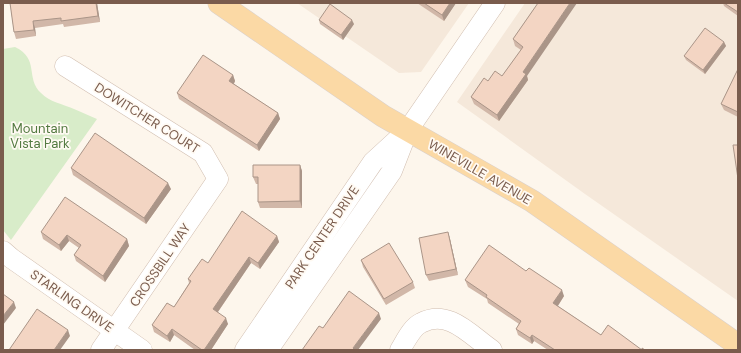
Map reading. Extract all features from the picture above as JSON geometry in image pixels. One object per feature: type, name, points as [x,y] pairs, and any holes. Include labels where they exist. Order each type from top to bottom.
[{"type":"main road","name":"WINEVILLE AVENUE","points":[[219,3],[383,116],[532,201],[738,344]]},
{"type":"street","name":"PARK CENTER DRIVE","points":[[268,350],[392,171],[408,130],[495,3]]},
{"type":"street","name":"DOWITCHER COURT","points":[[65,66],[203,154],[210,163],[218,179]]},
{"type":"street","name":"PARK CENTER DRIVE","points":[[245,350],[373,162],[408,130]]},
{"type":"street","name":"CROSSBILL WAY","points":[[101,350],[218,179]]},
{"type":"street","name":"STARLING DRIVE","points":[[3,251],[142,350]]},
{"type":"street","points":[[400,350],[420,323],[435,318],[453,321],[492,350]]},
{"type":"shaded area","points":[[297,3],[469,3],[421,72],[399,73]]},
{"type":"shaded area","points":[[525,3],[738,3],[738,301],[457,102]]},
{"type":"green space","name":"Mountain Vista Park","points":[[15,47],[23,52],[27,57],[36,87],[44,96],[52,101],[97,119],[11,240],[3,230],[3,49]]},
{"type":"building","points":[[10,3],[96,3],[98,16],[61,21],[61,18],[33,21],[34,30],[14,32]]},
{"type":"building","points":[[424,3],[450,3],[442,15]]},
{"type":"building","points":[[538,3],[570,3],[523,72],[526,74],[497,115],[471,97],[484,78],[488,81],[495,71],[502,76],[523,47],[513,39]]},
{"type":"building","points":[[724,3],[738,3],[738,12]]},
{"type":"building","points":[[330,4],[352,20],[341,35],[319,20]]},
{"type":"building","points":[[705,28],[724,42],[703,70],[684,56]]},
{"type":"building","points":[[203,55],[233,75],[229,81],[278,113],[257,145],[177,93]]},
{"type":"building","points":[[738,69],[738,112],[721,104]]},
{"type":"building","points":[[95,133],[168,183],[144,218],[71,168]]},
{"type":"building","points":[[733,145],[738,145],[738,179]]},
{"type":"building","points":[[253,165],[300,165],[300,201],[258,202],[258,177],[253,177]]},
{"type":"building","points":[[65,197],[127,239],[103,276],[74,255],[81,245],[67,235],[59,245],[41,232]]},
{"type":"building","points":[[242,211],[277,236],[258,263],[249,257],[213,309],[226,318],[204,350],[172,329],[167,336],[152,325],[167,303],[174,307],[191,281],[188,279],[202,259],[208,263]]},
{"type":"building","points":[[448,232],[456,269],[426,275],[419,238]]},
{"type":"building","points":[[389,243],[413,282],[384,299],[361,260]]},
{"type":"building","points":[[489,245],[526,271],[529,268],[562,290],[553,303],[601,335],[608,325],[642,350],[555,350],[532,335],[530,338],[516,329],[521,321],[486,297],[487,295],[465,280]]},
{"type":"building","points":[[349,291],[379,313],[353,348],[355,350],[302,350],[319,326],[323,328]]},
{"type":"building","points":[[3,294],[14,302],[3,316]]},
{"type":"building","points":[[37,309],[68,330],[54,350],[9,350]]}]
